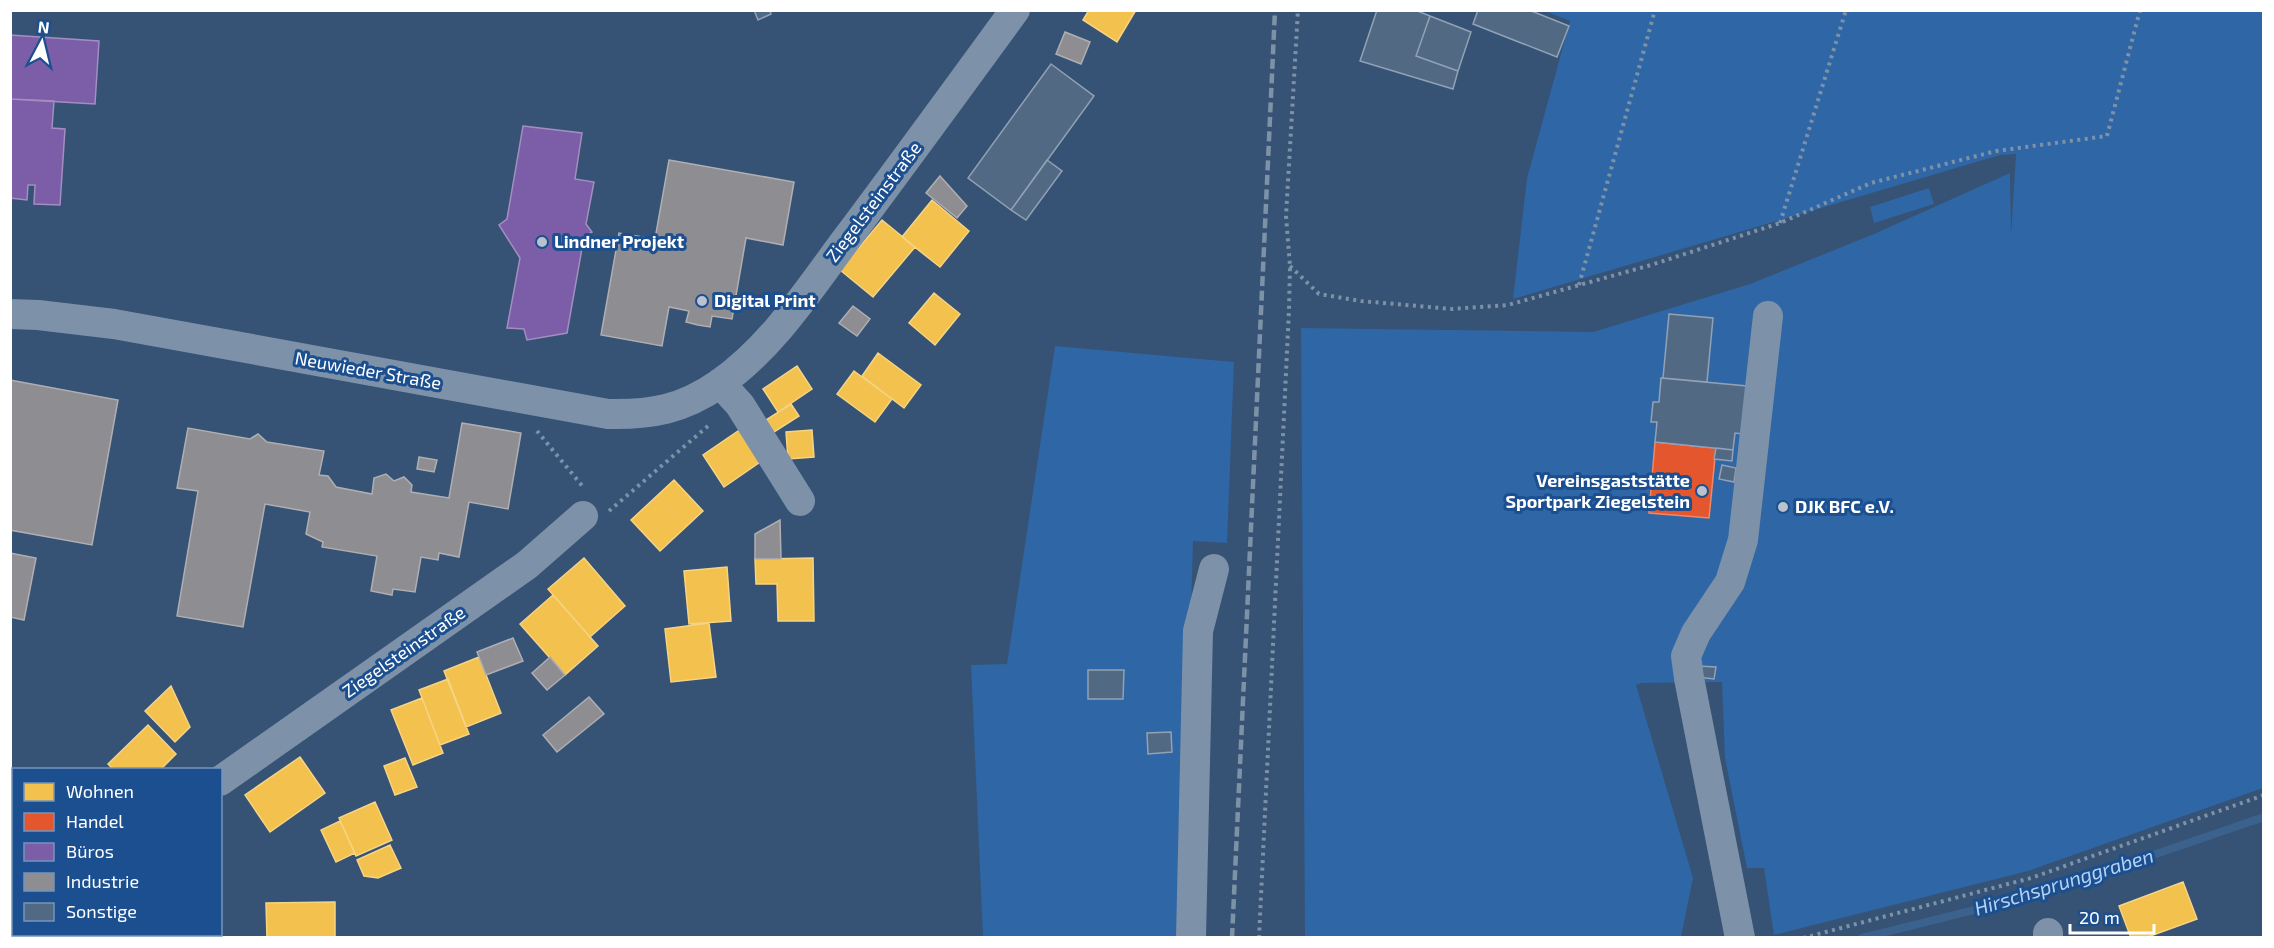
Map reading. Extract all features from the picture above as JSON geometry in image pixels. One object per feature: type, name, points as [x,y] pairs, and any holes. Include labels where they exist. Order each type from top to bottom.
[{"type":"street","name":"Ziegelsteinstraße","points":[[720,383],[744,364],[799,302],[1015,10]]},
{"type":"street","name":"Neuwieder Straße","points":[[10,314],[60,316],[114,324],[608,414],[647,414],[680,406],[720,383]]},
{"type":"street","points":[[1739,931],[1686,656],[1696,633],[1730,582],[1743,540],[1768,316]]},
{"type":"street","points":[[720,383],[740,405],[800,501]]},
{"type":"street","name":"Ziegelsteinstraße","points":[[222,780],[527,565],[587,506]]},
{"type":"street","points":[[1191,938],[1198,631],[1214,569]]},
{"type":"path","points":[[1259,938],[1290,266],[1286,216],[1298,10]]},
{"type":"path","points":[[1578,285],[1654,10]]},
{"type":"path","points":[[1780,223],[1846,10]]},
{"type":"path","points":[[1290,266],[1319,294],[1361,301],[1452,309],[1508,305],[1651,265],[1780,223],[1871,183],[1996,151],[2108,136],[2140,10]]},
{"type":"path","points":[[530,400],[529,422],[587,506],[606,514],[717,419],[720,383]]},
{"type":"path","points":[[1803,938],[2031,878],[2264,795]]},
{"type":"shaded area","name":"DJK BFC e.V.","points":[[1545,11],[2263,11],[2263,788],[2028,871],[1774,935],[1764,868],[1747,868],[1725,758],[1722,682],[1641,683],[1636,685],[1693,878],[1681,937],[1305,937],[1301,328],[1593,332],[1750,284],[1874,234],[2010,173],[2011,235],[2016,154],[2000,155],[1513,299],[1527,178],[1570,21]]},
{"type":"shaded area","points":[[1929,188],[1934,204],[1874,223],[1870,207]]},
{"type":"shaded area","points":[[1055,346],[1234,362],[1227,543],[1193,541],[1182,937],[983,937],[971,665],[1007,664]]},
{"type":"building: Wohnen","points":[[1089,10],[1136,10],[1117,42],[1083,20]]},
{"type":"building: Wohnen","points":[[932,200],[969,231],[940,267],[902,237]]},
{"type":"building: Wohnen","points":[[882,220],[915,247],[873,297],[840,270]]},
{"type":"building: Wohnen","points":[[934,293],[960,314],[935,345],[909,323]]},
{"type":"building: Wohnen","points":[[878,353],[921,385],[904,408],[862,376]]},
{"type":"building: Wohnen","points":[[797,366],[812,389],[778,412],[763,389]]},
{"type":"building: Wohnen","points":[[854,371],[892,399],[875,422],[837,394]]},
{"type":"building: Wohnen","points":[[791,404],[799,416],[774,432],[766,420]]},
{"type":"building: Wohnen","points":[[741,429],[763,460],[724,487],[703,455]]},
{"type":"building: Wohnen","points":[[812,430],[814,457],[788,459],[786,432]]},
{"type":"building: Wohnen","points":[[674,480],[703,511],[660,551],[631,520]]},
{"type":"building: Wohnen","points":[[584,558],[625,606],[590,637],[548,589]]},
{"type":"building: Wohnen","points":[[813,558],[814,621],[778,621],[777,584],[756,584],[755,559]]},
{"type":"building: Wohnen","points":[[727,567],[731,621],[689,624],[684,571]]},
{"type":"building: Wohnen","points":[[553,595],[598,646],[565,675],[520,624]]},
{"type":"building: Wohnen","points":[[709,623],[716,677],[671,682],[665,629]]},
{"type":"building: Wohnen","points":[[479,657],[501,713],[466,727],[444,671]]},
{"type":"building: Wohnen","points":[[448,679],[469,734],[440,745],[419,690]]},
{"type":"building: Wohnen","points":[[171,686],[190,727],[175,742],[145,711]]},
{"type":"building: Wohnen","points":[[422,698],[443,753],[413,765],[391,710]]},
{"type":"building: Wohnen","points":[[148,725],[176,754],[162,768],[112,768],[108,764]]},
{"type":"building: Wohnen","points":[[300,757],[325,793],[270,832],[245,795]]},
{"type":"building: Wohnen","points":[[405,758],[417,787],[395,795],[384,766]]},
{"type":"building: Wohnen","points":[[375,802],[392,840],[356,856],[339,818]]},
{"type":"building: Wohnen","points":[[340,821],[355,853],[336,862],[321,830]]},
{"type":"building: Wohnen","points":[[390,845],[401,868],[378,878],[364,876],[357,860]]},
{"type":"building: Wohnen","points":[[2183,882],[2197,919],[2145,938],[2131,938],[2119,906]]},
{"type":"building: Wohnen","points":[[335,902],[335,938],[267,938],[266,903]]},
{"type":"building: Wohnen","points":[[129,936],[174,936],[174,938],[129,938]]},
{"type":"building: Handel","points":[[1655,442],[1716,448],[1709,518],[1649,513]]},
{"type":"building: Büros","points":[[10,35],[99,41],[95,104],[10,99]]},
{"type":"building: Büros","points":[[10,99],[54,101],[52,128],[65,129],[60,205],[34,204],[35,185],[28,185],[27,200],[10,198]]},
{"type":"building: Büros","points":[[523,126],[582,133],[575,179],[594,182],[586,224],[592,232],[584,237],[567,333],[527,340],[524,329],[507,328],[520,258],[499,225],[507,219]]},
{"type":"building: Industrie","points":[[1065,32],[1090,42],[1081,64],[1056,54]]},
{"type":"building: Industrie","points":[[669,160],[794,182],[783,245],[746,238],[732,319],[712,316],[710,327],[698,325],[686,322],[689,311],[669,307],[662,346],[601,335],[619,233],[655,239]]},
{"type":"building: Industrie","points":[[940,176],[967,206],[957,218],[926,193]]},
{"type":"building: Industrie","points":[[853,306],[870,319],[857,336],[839,323]]},
{"type":"building: Industrie","points":[[10,380],[118,400],[92,545],[10,530]]},
{"type":"building: Industrie","points":[[462,423],[521,433],[508,509],[469,502],[459,557],[439,553],[438,560],[421,557],[415,592],[393,589],[392,595],[371,591],[377,556],[322,547],[323,542],[306,534],[310,512],[265,504],[243,627],[177,616],[198,491],[177,488],[188,428],[250,439],[258,434],[267,442],[324,451],[319,475],[328,476],[336,487],[372,494],[374,478],[386,474],[394,481],[404,477],[412,485],[411,492],[449,498]]},
{"type":"building: Industrie","points":[[419,457],[437,460],[434,472],[417,469]]},
{"type":"building: Industrie","points":[[780,520],[781,559],[755,559],[755,534]]},
{"type":"building: Industrie","points":[[10,553],[36,558],[24,620],[10,617]]},
{"type":"building: Industrie","points":[[513,638],[523,661],[486,675],[477,652]]},
{"type":"building: Industrie","points":[[550,657],[565,675],[547,690],[532,673]]},
{"type":"building: Industrie","points":[[589,697],[604,714],[557,752],[543,735]]},
{"type":"building: Sonstige","points":[[754,10],[770,10],[771,14],[758,20]]},
{"type":"building: Sonstige","points":[[1377,10],[1415,10],[1430,16],[1416,56],[1458,71],[1453,89],[1360,61]]},
{"type":"building: Sonstige","points":[[1478,10],[1529,10],[1569,26],[1557,57],[1473,24]]},
{"type":"building: Sonstige","points":[[1430,16],[1471,32],[1458,71],[1416,56]]},
{"type":"building: Sonstige","points":[[1051,64],[1094,96],[1011,210],[968,178]]},
{"type":"building: Sonstige","points":[[1047,160],[1062,171],[1026,220],[1011,210]]},
{"type":"building: Sonstige","points":[[1669,314],[1713,318],[1707,382],[1663,378]]},
{"type":"building: Sonstige","points":[[1661,378],[1747,386],[1743,434],[1735,433],[1733,450],[1655,442],[1657,422],[1651,422],[1653,402],[1659,402]]},
{"type":"building: Sonstige","points":[[1716,448],[1733,450],[1732,461],[1714,459]]},
{"type":"building: Sonstige","points":[[1722,465],[1736,468],[1734,482],[1719,479]]},
{"type":"building: Sonstige","points":[[1698,666],[1716,667],[1714,679],[1697,677]]},
{"type":"building: Sonstige","points":[[1088,670],[1124,670],[1123,699],[1088,699]]},
{"type":"building: Sonstige","points":[[1171,732],[1172,752],[1148,754],[1147,733]]},
{"type":"waterway","name":"Hirschsprunggraben","points":[[1862,938],[2042,893],[2264,817]]},
{"type":"railway","points":[[1232,938],[1275,10]]},
{"type":"place","name":"Lindner Projekt","points":[[542,242]]},
{"type":"place","name":"Digital Print","points":[[702,301]]},
{"type":"place","name":"Vereinsgaststätte Sportpark Ziegelstein","points":[[1702,491]]},
{"type":"place","name":"DJK BFC e.V.","points":[[1783,507]]}]
